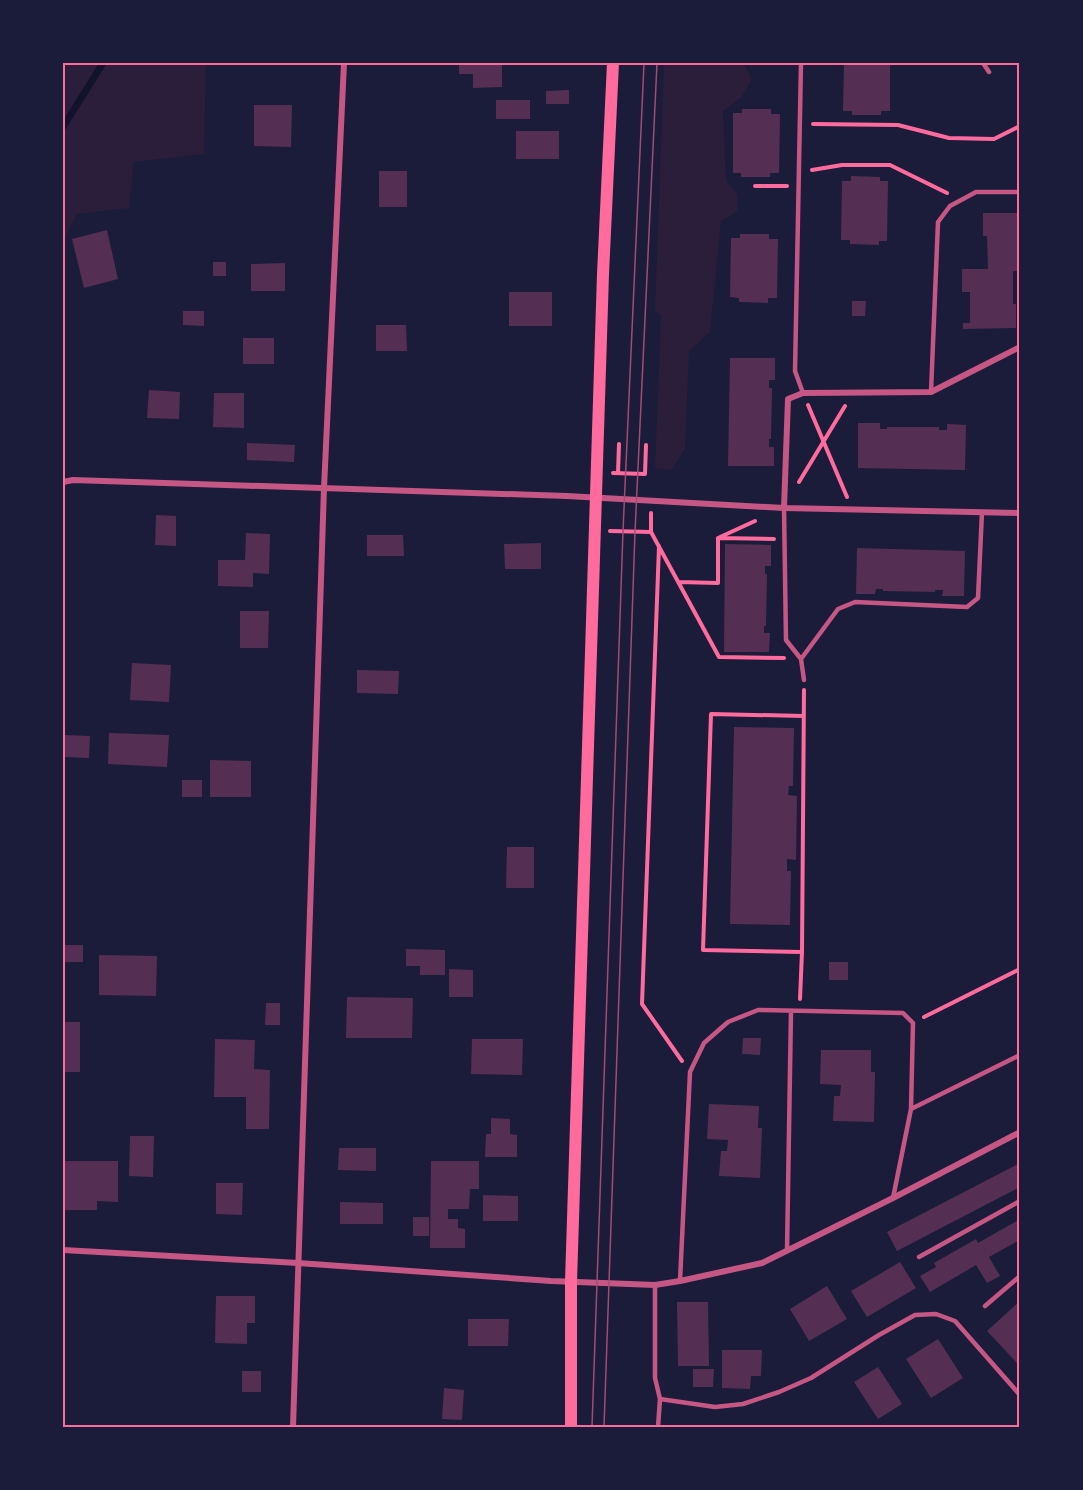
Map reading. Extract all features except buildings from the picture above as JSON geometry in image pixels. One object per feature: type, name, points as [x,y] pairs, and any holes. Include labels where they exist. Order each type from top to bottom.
[{"type":"main road","points":[[571,1427],[571,1282],[603,274],[613,63]]},
{"type":"street","points":[[293,1427],[324,488],[344,63]]},
{"type":"street","points":[[784,508],[788,399],[803,393],[931,392],[1020,347]]},
{"type":"street","points":[[63,482],[73,480],[596,497],[784,508],[1020,513]]},
{"type":"street","points":[[63,1251],[298,1263],[571,1282],[655,1285],[762,1263],[1020,1132]]},
{"type":"lane","points":[[801,63],[795,371],[803,393]]},
{"type":"lane","points":[[983,63],[989,72]]},
{"type":"lane","points":[[931,392],[938,222],[950,206],[975,192],[1020,192]]},
{"type":"lane","points":[[784,508],[786,640],[801,658],[804,680]]},
{"type":"lane","points":[[801,658],[837,609],[855,602],[967,607],[978,598],[982,512]]},
{"type":"lane","points":[[680,1281],[690,1072],[704,1043],[728,1022],[758,1010],[903,1013],[913,1023],[911,1109],[893,1198]]},
{"type":"lane","points":[[787,1251],[791,1011]]},
{"type":"lane","points":[[911,1109],[1020,1055]]},
{"type":"lane","points":[[919,1257],[1020,1202]]},
{"type":"lane","points":[[985,1306],[1020,1276]]},
{"type":"lane","points":[[655,1285],[655,1378],[660,1399],[658,1427]]},
{"type":"lane","points":[[660,1399],[715,1407],[743,1404],[811,1378],[915,1315],[936,1314],[955,1321],[1020,1395]]},
{"type":"path","points":[[800,124],[898,125],[949,138],[994,139],[1020,126]]},
{"type":"path","points":[[799,171],[842,165],[890,165],[947,194],[950,206]]},
{"type":"path","points":[[754,186],[799,187]]},
{"type":"path","points":[[718,538],[784,508],[853,392]]},
{"type":"path","points":[[803,393],[852,509]]},
{"type":"path","points":[[618,473],[619,444]]},
{"type":"path","points":[[607,472],[645,474],[646,445]]},
{"type":"path","points":[[651,512],[651,532],[720,657],[801,658]]},
{"type":"path","points":[[606,531],[651,532]]},
{"type":"path","points":[[718,538],[784,539]]},
{"type":"path","points":[[678,582],[718,583],[718,538]]},
{"type":"path","points":[[658,546],[642,1004],[690,1072]]},
{"type":"path","points":[[800,1011],[804,680]]},
{"type":"path","points":[[802,952],[703,950],[711,714],[804,716]]},
{"type":"path","points":[[913,1023],[1020,969]]},
{"type":"shaded area","points":[[63,63],[206,63],[204,154],[134,162],[129,208],[77,214],[63,241]]},
{"type":"shaded area","points":[[664,63],[741,63],[752,79],[742,97],[723,111],[726,180],[737,194],[738,211],[721,221],[710,332],[689,351],[685,449],[671,470],[655,468],[661,316],[655,310]]},
{"type":"waterway","points":[[63,127],[103,63]]},
{"type":"tram line","points":[[592,1427],[623,531],[644,63]]},
{"type":"tram line","points":[[604,1427],[635,532],[657,63]]}]
